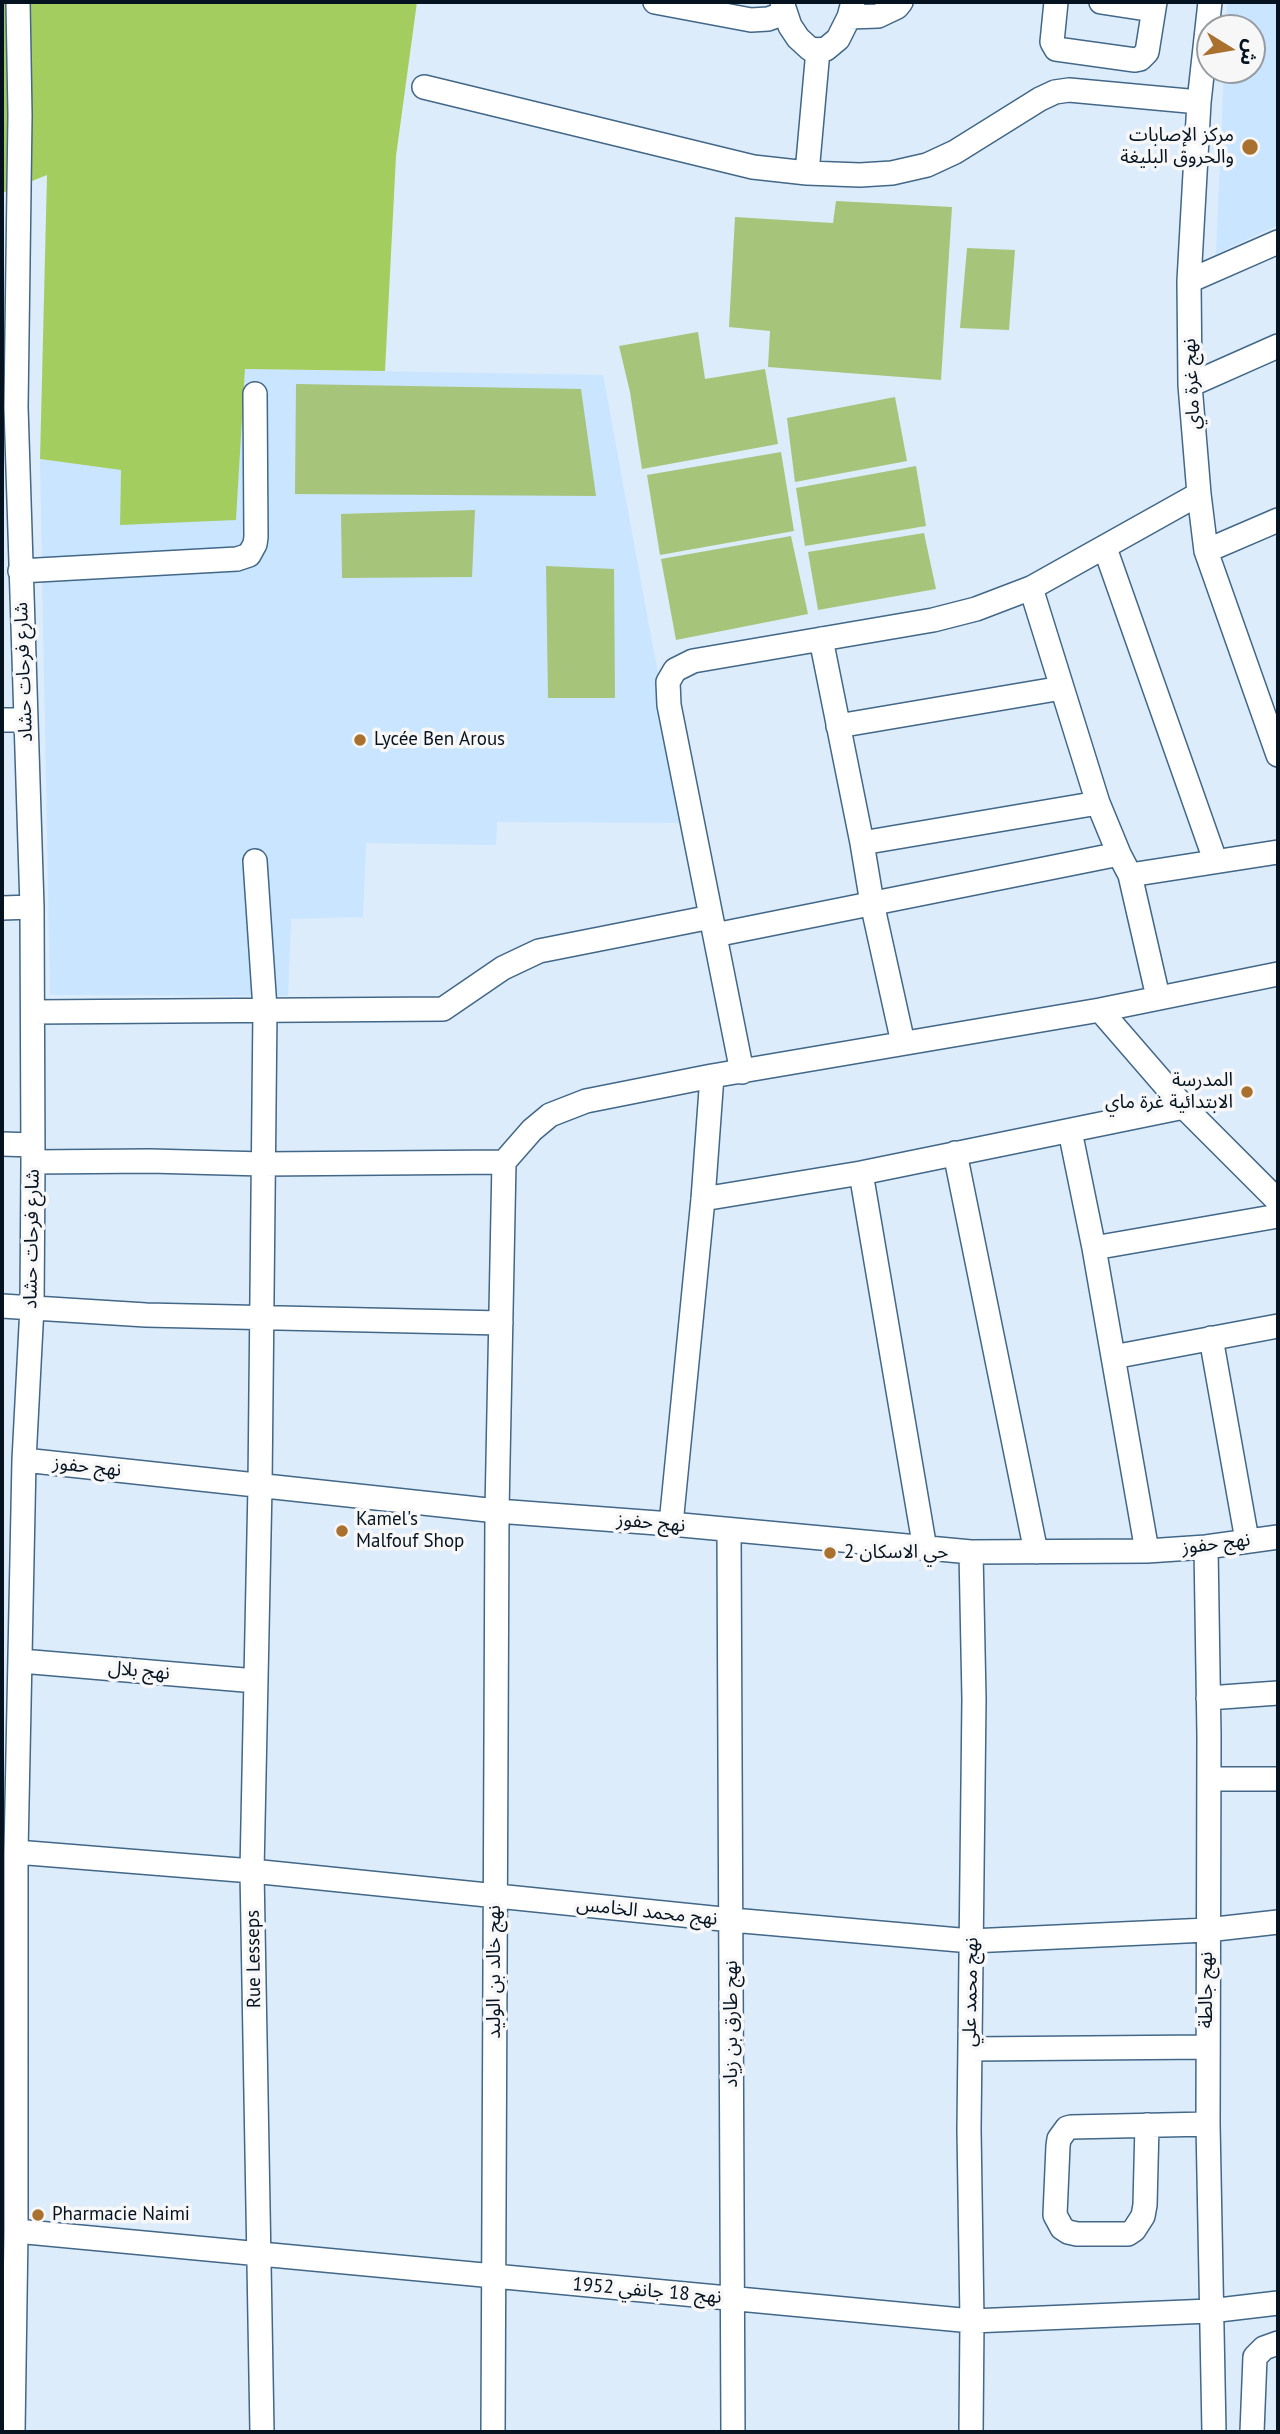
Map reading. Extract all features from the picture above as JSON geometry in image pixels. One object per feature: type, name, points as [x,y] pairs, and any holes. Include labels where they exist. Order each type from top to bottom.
[{"type":"street","name":"شارع فرحات حشاد","points":[[13,2432],[7,2406],[16,2231],[9,2117],[9,1919],[16,1852],[11,1686],[21,1661],[24,1460],[32,1307],[33,1153],[32,907],[20,571],[9,407],[20,114],[18,2]]},
{"type":"street","points":[[655,2],[751,20],[768,19],[783,7],[790,26],[803,45],[818,50],[833,45],[851,10],[878,16],[897,7],[901,2]]},
{"type":"street","points":[[1056,2],[1052,42],[1056,49],[1135,60],[1144,56],[1147,52],[1154,6],[1101,2]]},
{"type":"street","name":"نهج غرة ماي","points":[[1210,2],[1199,102],[1189,281],[1190,385],[1199,494],[1206,551],[1278,755]]},
{"type":"street","points":[[807,173],[818,50]]},
{"type":"street","points":[[424,87],[753,167],[860,175],[892,173],[927,165],[955,152],[1055,92],[1069,90],[1199,102]]},
{"type":"street","points":[[1189,281],[1278,242]]},
{"type":"street","points":[[1190,385],[1278,346]]},
{"type":"street","points":[[20,571],[237,559],[249,555],[256,537],[255,394]]},
{"type":"street","points":[[742,1072],[669,705],[668,682],[675,670],[693,661],[933,620],[976,609],[1031,588],[1199,494]]},
{"type":"street","points":[[1206,551],[1278,520]]},
{"type":"street","points":[[1105,548],[1215,860]]},
{"type":"street","points":[[1031,588],[1098,803],[1130,875],[1158,997]]},
{"type":"street","points":[[821,639],[872,903],[903,1043]]},
{"type":"street","points":[[838,726],[1062,688]]},
{"type":"street","points":[[2,720],[25,720]]},
{"type":"street","points":[[862,843],[1098,803]]},
{"type":"street","points":[[1130,875],[1278,852]]},
{"type":"street","points":[[33,1012],[443,1009],[503,968],[539,951],[872,903],[1119,854]]},
{"type":"street","name":"Rue Lesseps","points":[[256,861],[265,1009],[260,1486],[252,1871],[262,2432]]},
{"type":"street","points":[[2,908],[32,907]]},
{"type":"street","points":[[2,1144],[33,1153],[150,1161],[263,1164],[504,1161],[532,1130],[550,1115],[586,1101],[712,1076],[1100,1010],[1278,974]]},
{"type":"street","points":[[1100,1010],[1184,1107],[1278,1201]]},
{"type":"street","points":[[671,1524],[703,1199],[712,1076]]},
{"type":"street","points":[[703,1199],[861,1172],[1184,1107]]},
{"type":"street","points":[[1070,1131],[1094,1248],[1147,1551]]},
{"type":"street","points":[[956,1153],[1036,1552]]},
{"type":"street","name":"نهج خالد بن الوليد","points":[[493,2432],[497,1511],[504,1161]]},
{"type":"street","points":[[861,1172],[925,1549]]},
{"type":"street","points":[[1094,1248],[1278,1216]]},
{"type":"street","points":[[2,1306],[146,1315],[501,1323]]},
{"type":"street","points":[[1113,1357],[1278,1326]]},
{"type":"street","points":[[1211,1338],[1247,1540]]},
{"type":"street","name":"نهج حفوز","points":[[24,1460],[497,1511],[971,1552],[1147,1551],[1206,1547],[1278,1537]]},
{"type":"street","name":"نهج طارق بن زياد","points":[[730,1531],[733,2432]]},
{"type":"street","name":"نهج جالطة","points":[[1206,1547],[1209,1779],[1208,2124],[1214,2432]]},
{"type":"street","name":"نهج محمد علي","points":[[971,1552],[974,1713],[970,2049],[971,2432]]},
{"type":"street","name":"نهج بلال","points":[[21,1661],[256,1681]]},
{"type":"street","points":[[1208,1698],[1278,1693]]},
{"type":"street","points":[[1209,1779],[1278,1779]]},
{"type":"street","name":"نهج محمد الخامس","points":[[16,1852],[252,1871],[732,1920],[971,1941],[1207,1930],[1278,1922]]},
{"type":"street","points":[[970,2049],[1208,2047]]},
{"type":"street","points":[[1147,2125],[1145,2205],[1143,2216],[1134,2230],[1128,2234],[1077,2234],[1062,2228],[1055,2214],[1058,2146],[1063,2132],[1070,2127],[1147,2125],[1208,2124]]},
{"type":"street","name":"نهج 18 جانفي 1952","points":[[16,2231],[972,2321],[1210,2311],[1278,2303]]},
{"type":"street","points":[[1252,2432],[1255,2357],[1264,2347],[1278,2343]]},
{"type":"shaded area","name":"مركز الإصابات والحروق البليغة","points":[[1227,2],[1278,2],[1278,225],[1216,254],[1223,84],[1266,84],[1266,14],[1227,14]]},
{"type":"shaded area","name":"Lycée Ben Arous","points":[[245,369],[603,375],[655,658],[692,823],[497,822],[496,845],[366,843],[363,917],[291,919],[288,996],[50,995],[40,459],[121,470],[120,524],[236,519]]},
{"type":"green space","points":[[2,2],[417,2],[396,156],[385,371],[245,369],[236,520],[120,525],[121,470],[40,459],[47,175],[2,193]]},
{"type":"green space","points":[[836,201],[952,207],[941,380],[768,367],[770,331],[729,327],[735,217],[833,223]]},
{"type":"green space","points":[[967,248],[1015,250],[1009,330],[960,328]]},
{"type":"green space","points":[[698,332],[705,379],[765,369],[778,444],[642,469],[630,392],[619,346]]},
{"type":"green space","points":[[296,384],[581,389],[596,496],[295,494]]},
{"type":"green space","points":[[895,397],[907,461],[795,482],[787,418]]},
{"type":"green space","points":[[781,452],[794,531],[660,555],[647,475]]},
{"type":"green space","points":[[916,466],[926,526],[805,546],[796,488]]},
{"type":"green space","points":[[475,510],[472,577],[342,578],[341,514]]},
{"type":"green space","points":[[924,533],[936,589],[818,610],[808,552]]},
{"type":"green space","points":[[791,536],[808,614],[676,640],[661,559]]},
{"type":"green space","points":[[546,566],[614,569],[615,698],[548,698]]},
{"type":"place","name":"مركز الإصابات والحروق البليغة","points":[[1250,147]]},
{"type":"place","name":"Lycée Ben Arous","points":[[360,740]]},
{"type":"place","name":"المدرسة الابتدائية غرة ماي","points":[[1247,1092]]},
{"type":"place","name":"Kamel's Malfouf Shop","points":[[342,1531]]},
{"type":"place","name":"حي الاسكان 2","points":[[830,1553]]},
{"type":"place","name":"Pharmacie Naimi","points":[[38,2215]]}]
